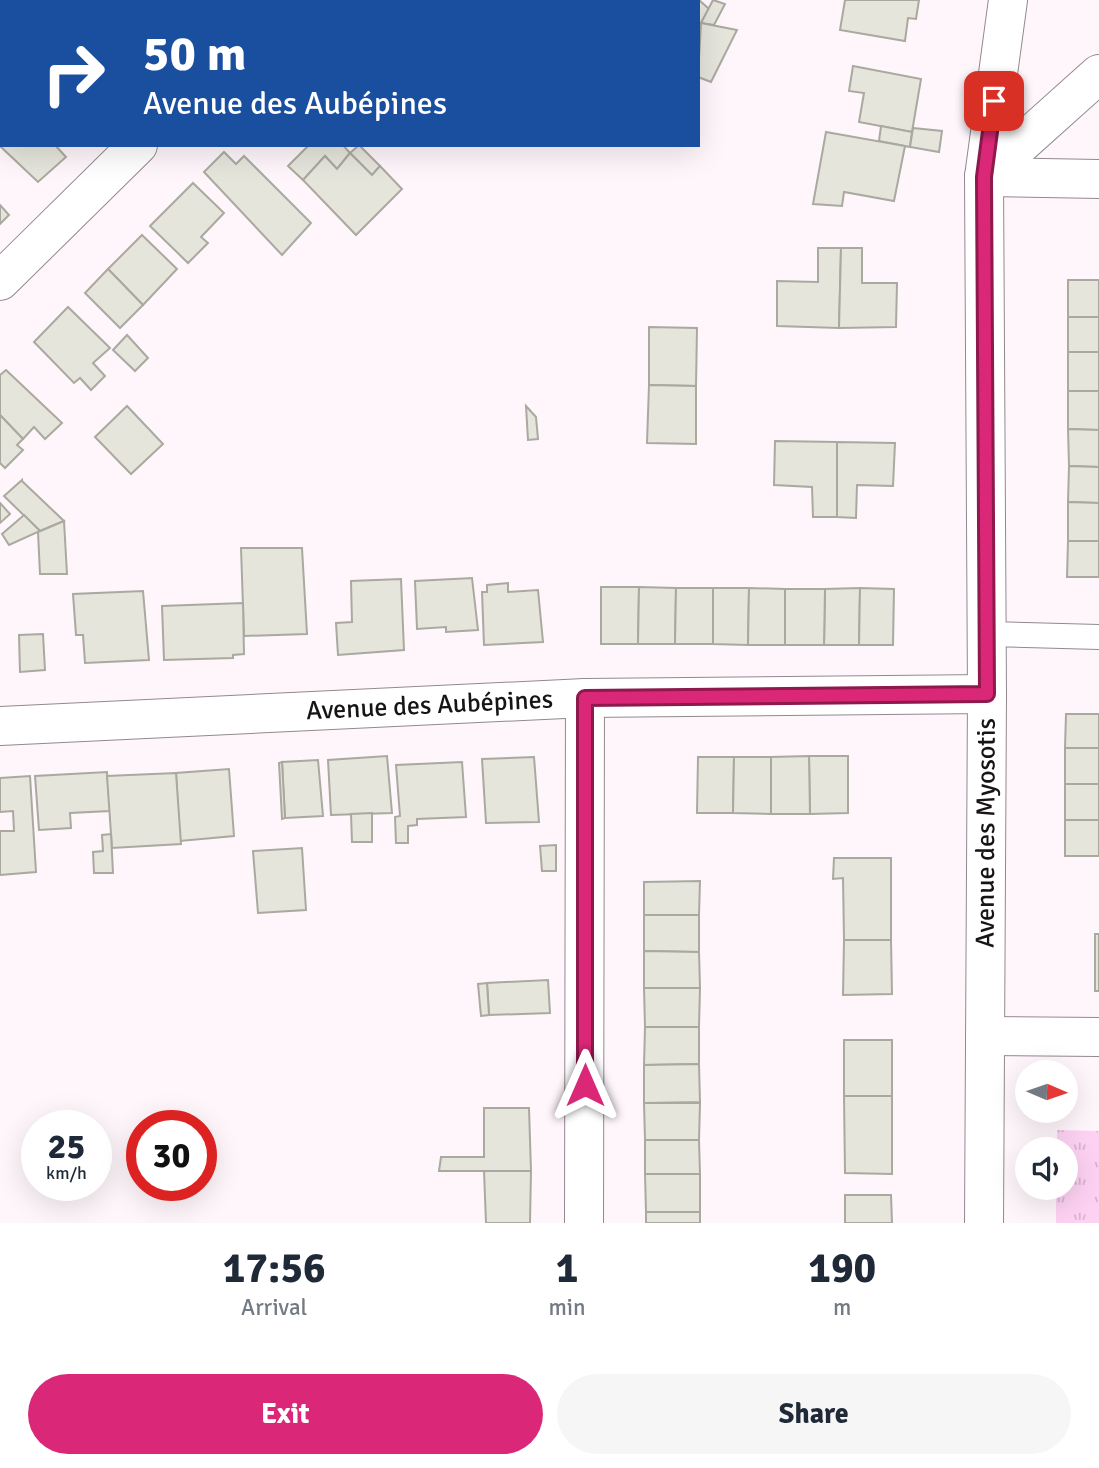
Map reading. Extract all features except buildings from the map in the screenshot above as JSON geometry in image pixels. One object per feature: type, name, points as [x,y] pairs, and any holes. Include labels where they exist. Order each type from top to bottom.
[{"type":"street","name":"Avenue des Myosotis","points":[[984,1223],[987,634],[984,177],[1008,0]]},
{"type":"street","points":[[984,177],[1099,74]]},
{"type":"street","points":[[0,281],[136,147]]},
{"type":"street","points":[[984,177],[1099,179]]},
{"type":"street","name":"Avenue des Aubépines","points":[[0,726],[585,698],[987,694]]},
{"type":"street","points":[[584,1223],[585,698]]},
{"type":"street","points":[[985,1036],[1099,1037]]},
{"type":"lane","points":[[987,634],[1099,637]]},
{"type":"green space","points":[[1057,1130],[1099,1131],[1099,1223],[1056,1223],[1056,1200],[1078,1200],[1078,1137],[1057,1137]]},
{"type":"route","points":[[585,1085],[585,698],[987,694],[984,177],[994,101]]}]
